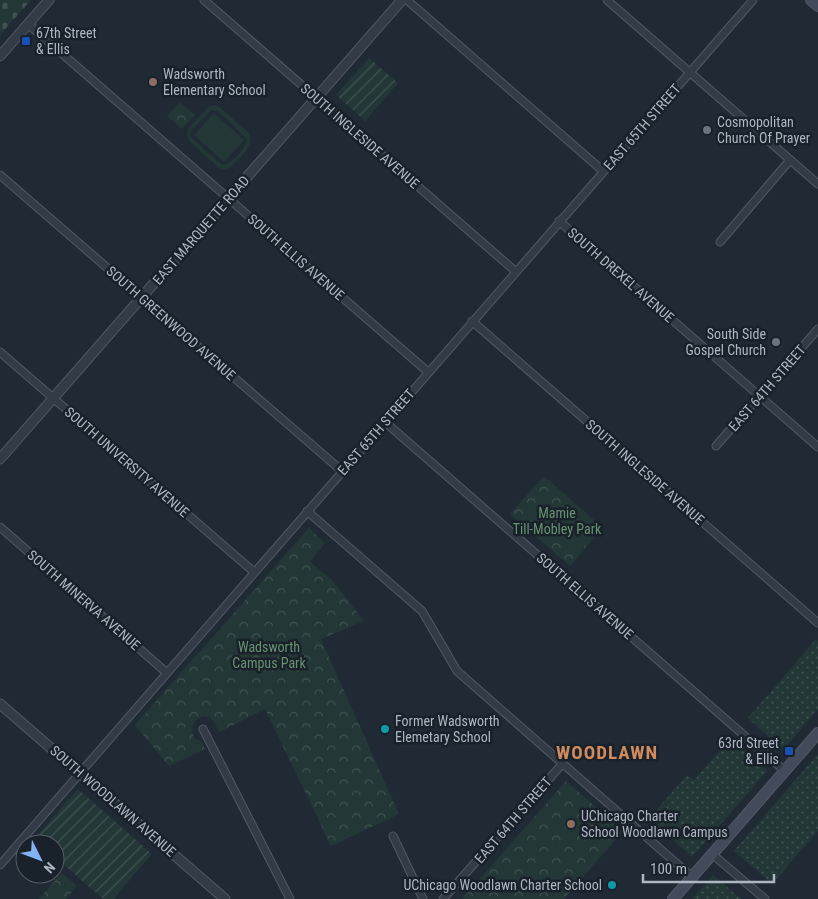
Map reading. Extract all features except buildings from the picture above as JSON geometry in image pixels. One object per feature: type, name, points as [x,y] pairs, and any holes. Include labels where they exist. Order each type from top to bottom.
[{"type":"main road","points":[[811,0],[818,6]]},
{"type":"main road","points":[[673,899],[818,733]]},
{"type":"street","points":[[0,56],[49,0]]},
{"type":"street","name":"SOUTH INGLESIDE AVENUE","points":[[204,0],[515,271]]},
{"type":"street","name":"EAST MARQUETTE ROAD","points":[[0,459],[402,0]]},
{"type":"street","points":[[406,0],[603,171]]},
{"type":"street","points":[[607,0],[818,184]]},
{"type":"street","name":"EAST 65TH STREET","points":[[0,865],[515,271],[753,0]]},
{"type":"street","name":"SOUTH ELLIS AVENUE","points":[[28,24],[428,372]]},
{"type":"street","points":[[720,242],[790,160]]},
{"type":"street","name":"SOUTH GREENWOOD AVENUE","points":[[0,175],[342,471]]},
{"type":"street","name":"SOUTH DREXEL AVENUE","points":[[559,221],[818,448]]},
{"type":"street","name":"SOUTH INGLESIDE AVENUE","points":[[472,322],[818,623]]},
{"type":"street","name":"EAST 64TH STREET","points":[[716,446],[818,330]]},
{"type":"street","name":"SOUTH UNIVERSITY AVENUE","points":[[0,352],[254,572]]},
{"type":"street","name":"SOUTH ELLIS AVENUE","points":[[385,422],[785,771]]},
{"type":"street","points":[[307,511],[422,611],[457,671],[692,877]]},
{"type":"street","name":"SOUTH MINERVA AVENUE","points":[[0,527],[167,673]]},
{"type":"street","name":"SOUTH WOODLAWN AVENUE","points":[[0,704],[225,899]]},
{"type":"street","points":[[203,729],[290,899]]},
{"type":"street","name":"EAST 64TH STREET","points":[[443,899],[563,763]]},
{"type":"street","points":[[393,836],[423,899]]},
{"type":"street","points":[[712,854],[765,899]]},
{"type":"green space","points":[[0,0],[31,0],[0,35]]},
{"type":"green space","points":[[369,58],[398,83],[365,121],[336,95]]},
{"type":"green space","points":[[180,102],[195,115],[182,129],[167,116]]},
{"type":"green space","points":[[210,106],[218,106],[249,133],[251,138],[245,152],[227,169],[219,168],[190,142],[187,135],[189,128]],"holes":[[[211,110],[218,111],[247,139],[238,155],[230,162],[222,165],[190,135],[191,131]]]},
{"type":"green space","points":[[214,113],[244,140],[224,162],[194,135]]},
{"type":"green space","name":"Mamie Till-Mobley Park","points":[[544,476],[603,528],[570,566],[510,514]]},
{"type":"green space","points":[[570,508],[597,531],[578,553],[552,530]]},
{"type":"green space","name":"Wadsworth Campus Park","points":[[309,528],[325,543],[310,562],[331,579],[364,621],[321,639],[399,814],[331,846],[265,709],[219,732],[209,717],[200,717],[192,728],[195,739],[201,741],[205,749],[169,766],[135,725]]},
{"type":"green space","points":[[816,639],[818,641],[818,709],[783,750],[748,718]]},
{"type":"green space","points":[[730,739],[767,771],[692,857],[649,819],[687,775],[694,780]]},
{"type":"green space","points":[[818,754],[818,831],[772,884],[734,851]]},
{"type":"green space","points":[[566,781],[623,831],[564,899],[462,899]]},
{"type":"green space","points":[[78,789],[152,854],[113,899],[103,899],[65,866],[65,834],[38,834]]},
{"type":"green space","points":[[713,875],[741,899],[692,899]]},
{"type":"green space","points":[[65,876],[77,886],[66,899],[39,899],[52,884],[65,884]]},
{"type":"place","name":"67th Street & Ellis","points":[[26,41]]},
{"type":"place","name":"Wadsworth Elementary School","points":[[153,82]]},
{"type":"place","name":"Cosmopolitan Church Of Prayer","points":[[707,130]]},
{"type":"place","name":"South Side Gospel Church","points":[[776,342]]},
{"type":"place","name":"Former Wadsworth Elemetary School","points":[[385,729]]},
{"type":"place","name":"63rd Street & Ellis","points":[[789,751]]},
{"type":"place","name":"UChicago Charter School Woodlawn Campus","points":[[571,824]]},
{"type":"place","name":"UChicago Woodlawn Charter School","points":[[612,885]]},
{"type":"district","name":"WOODLAWN","points":[[607,752]]}]
